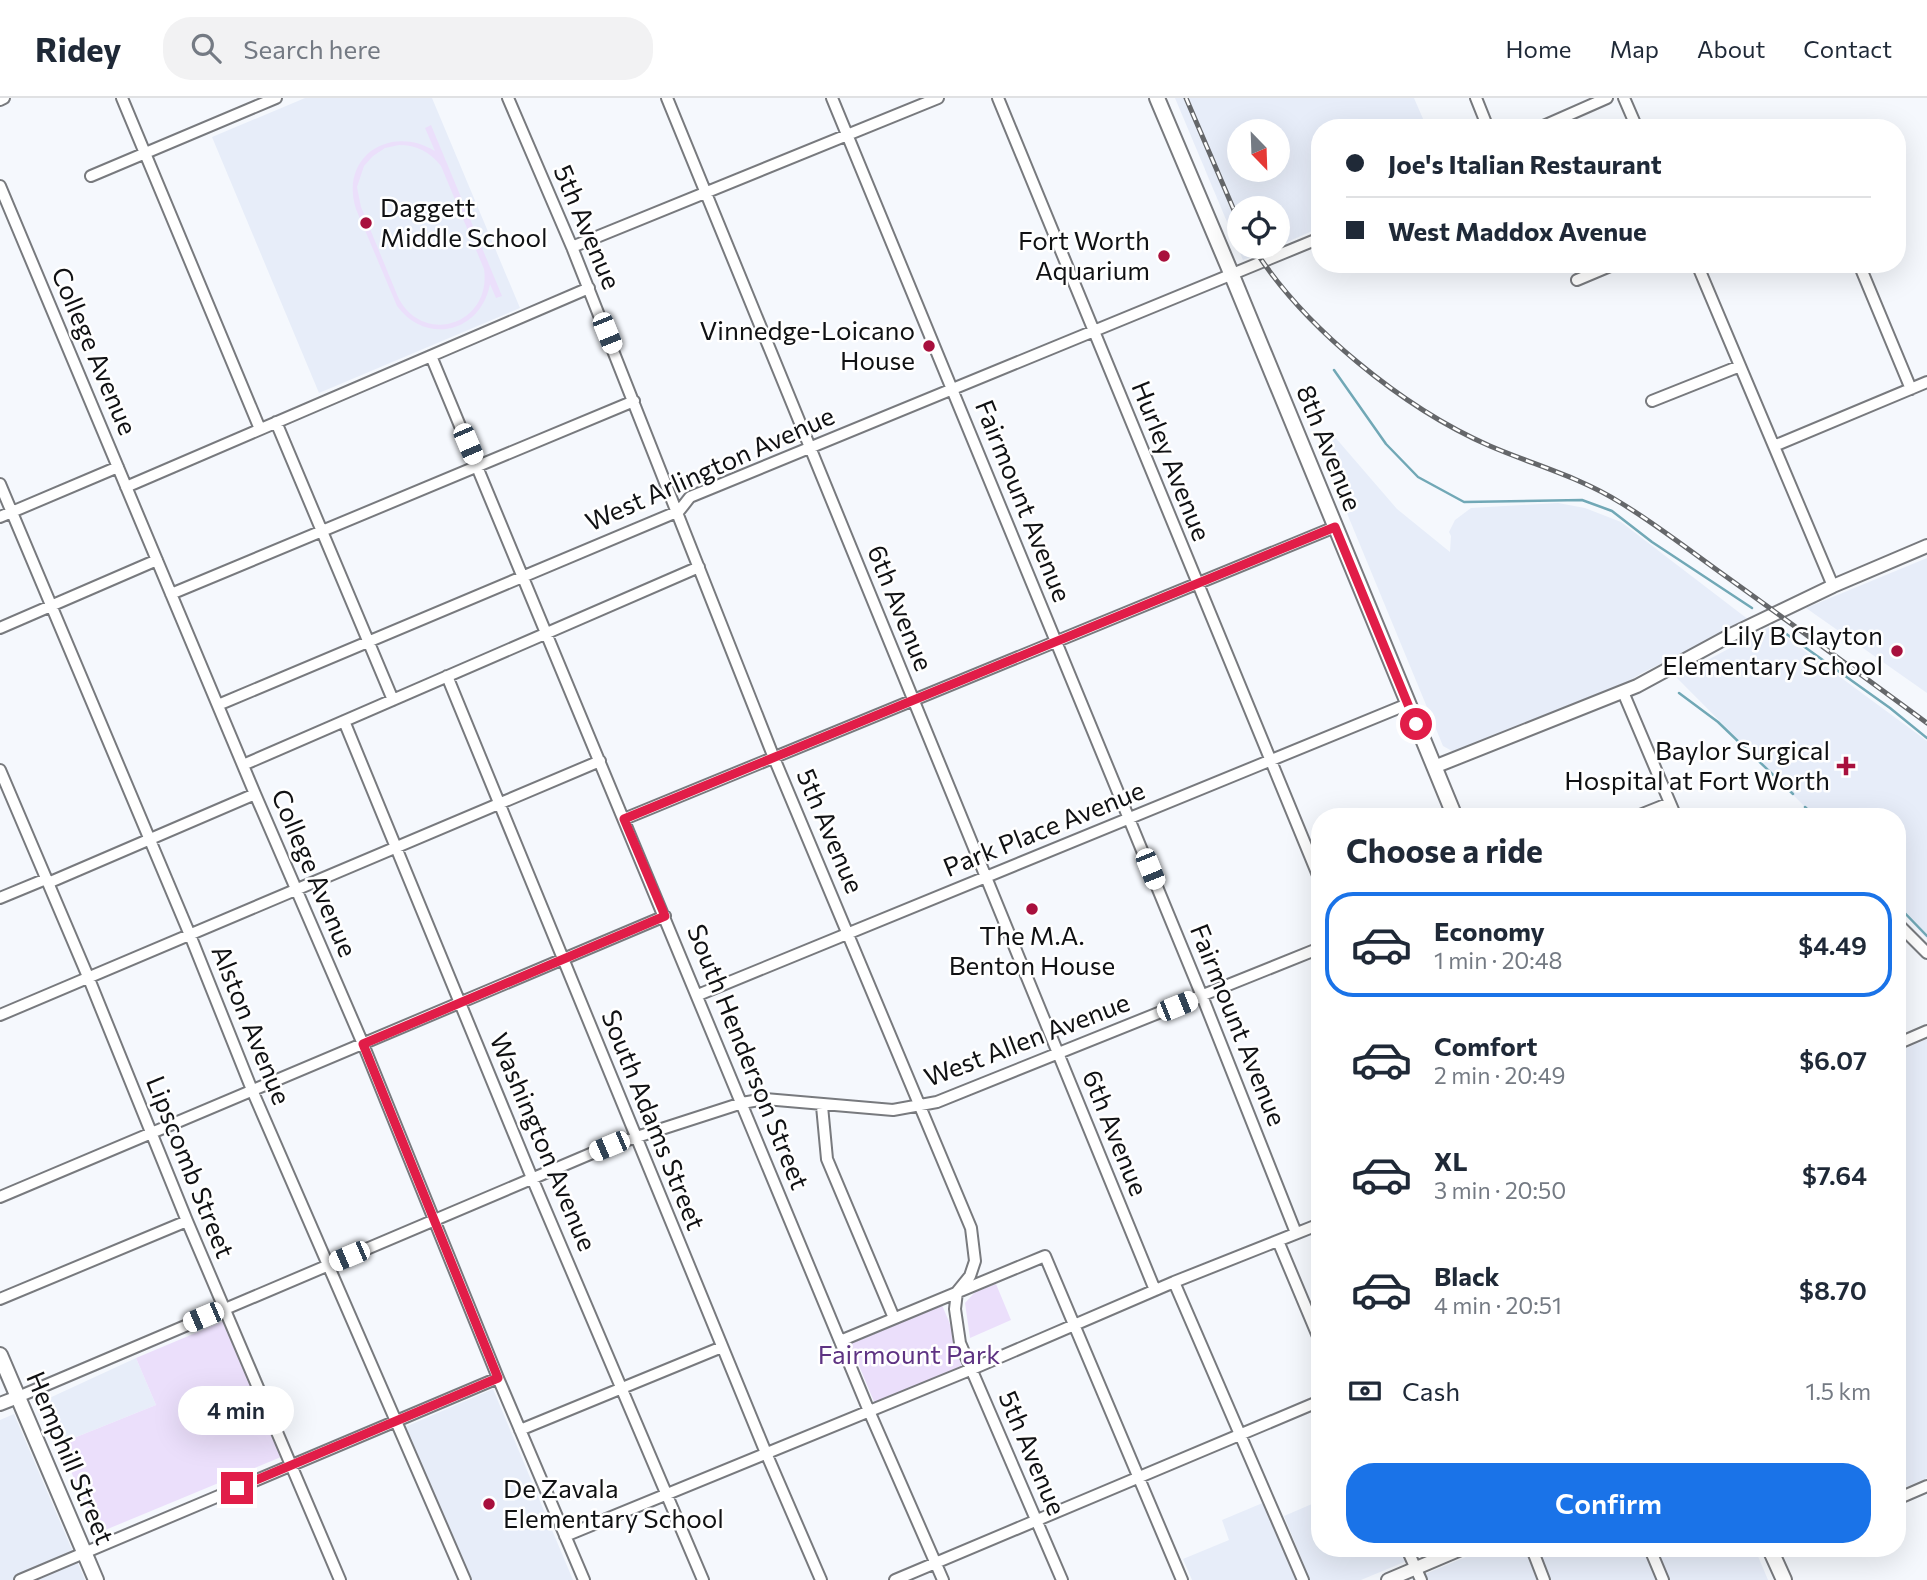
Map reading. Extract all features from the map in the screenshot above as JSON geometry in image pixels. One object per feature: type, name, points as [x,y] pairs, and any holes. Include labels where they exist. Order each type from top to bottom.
[{"type":"main road","name":"8th Avenue","points":[[1157,98],[1451,808]]},
{"type":"main road","name":"Hemphill Street","points":[[0,1355],[96,1580]]},
{"type":"main road","points":[[1777,1557],[1784,1580]]},
{"type":"street","points":[[122,98],[260,429]]},
{"type":"street","points":[[91,176],[255,102],[276,98]]},
{"type":"street","name":"5th Avenue","points":[[508,98],[589,288],[774,758],[971,1228],[975,1261],[970,1276],[957,1292],[956,1325],[960,1343],[1062,1580]]},
{"type":"street","name":"6th Avenue","points":[[667,98],[1154,1290]]},
{"type":"street","name":"Fairmount Avenue","points":[[832,98],[1202,996],[1296,1233]]},
{"type":"street","points":[[572,247],[938,98]]},
{"type":"street","name":"Hurley Avenue","points":[[998,98],[1311,859]]},
{"type":"street","points":[[1476,98],[1484,119]]},
{"type":"street","points":[[1559,119],[1607,98]]},
{"type":"street","points":[[1624,98],[1633,119]]},
{"type":"street","name":"College Avenue","points":[[0,186],[363,1044],[498,1378],[584,1580]]},
{"type":"street","name":"West Arlington Avenue","points":[[218,705],[678,511],[691,497],[1311,241]]},
{"type":"street","points":[[1577,280],[1594,273]]},
{"type":"street","points":[[1701,273],[1774,446],[1827,589]]},
{"type":"street","points":[[1863,273],[1911,389]]},
{"type":"street","points":[[126,487],[589,288]]},
{"type":"street","name":"South Henderson Street","points":[[431,356],[869,1411],[943,1580]]},
{"type":"street","points":[[1652,401],[1740,366]]},
{"type":"street","points":[[1774,446],[1927,382]]},
{"type":"street","points":[[171,594],[634,401]]},
{"type":"street","points":[[276,422],[393,700]]},
{"type":"street","points":[[0,517],[118,467]]},
{"type":"street","name":"Alston Avenue","points":[[0,484],[190,935],[252,1090],[397,1421],[460,1578]]},
{"type":"street","points":[[624,819],[1335,527]]},
{"type":"street","points":[[1434,767],[1623,692],[1731,635],[1827,589],[1927,546]]},
{"type":"street","points":[[0,628],[157,560]]},
{"type":"street","points":[[243,765],[699,567]]},
{"type":"street","name":"South Adams Street","points":[[447,676],[766,1454],[821,1580]]},
{"type":"street","points":[[1623,692],[1672,808]]},
{"type":"street","name":"Park Place Avenue","points":[[698,995],[1408,704]]},
{"type":"street","name":"Washington Avenue","points":[[344,721],[702,1580]]},
{"type":"street","points":[[0,1015],[600,761]]},
{"type":"street","name":"Lipscomb Street","points":[[0,769],[187,1221],[340,1580]]},
{"type":"street","points":[[0,898],[255,794]]},
{"type":"street","points":[[1658,808],[1670,803]]},
{"type":"street","points":[[0,1197],[665,916]]},
{"type":"street","points":[[1906,932],[1927,953]]},
{"type":"street","name":"West Allen Avenue","points":[[0,1404],[636,1136],[742,1103],[765,1100],[893,1110],[937,1102],[1311,952]]},
{"type":"street","points":[[1906,1040],[1927,1031]]},
{"type":"street","points":[[822,1106],[829,1167],[894,1318]]},
{"type":"street","points":[[0,1299],[187,1221]]},
{"type":"street","points":[[565,1536],[1154,1290],[1311,1227]]},
{"type":"street","points":[[1278,1241],[1311,1320]]},
{"type":"street","points":[[840,1341],[1045,1255],[1182,1580]]},
{"type":"street","points":[[1174,1282],[1303,1580]]},
{"type":"street","points":[[520,1430],[722,1347]]},
{"type":"street","points":[[20,1580],[498,1378]]},
{"type":"street","points":[[895,1580],[1311,1405]]},
{"type":"street","points":[[1906,1495],[1927,1486]]},
{"type":"street","points":[[1411,1557],[1418,1574]]},
{"type":"street","points":[[1388,1580],[1418,1574],[1447,1557]]},
{"type":"street","points":[[1534,1557],[1544,1580]]},
{"type":"street","points":[[1653,1557],[1663,1580]]},
{"type":"shaded area","name":"Daggett Middle School","points":[[305,98],[432,98],[520,308],[319,393],[212,137]]},
{"type":"shaded area","points":[[1175,98],[1414,98],[1423,119],[1311,119],[1311,232],[1290,241],[1290,196],[1227,196],[1227,222]]},
{"type":"shaded area","points":[[1334,436],[1397,509],[1450,552],[1449,532],[1455,520],[1471,508],[1558,503],[1585,508],[1621,522],[1749,620],[1642,673],[1612,691],[1454,752],[1443,746],[1318,443]]},
{"type":"shaded area","name":"Lily B Clayton Elementary School","points":[[1927,558],[1927,693],[1806,608]]},
{"type":"shaded area","name":"Baylor Surgical Hospital at Fort Worth","points":[[1771,626],[1927,741],[1927,939],[1906,916],[1906,808],[1806,808],[1676,677]]},
{"type":"shaded area","points":[[1927,1039],[1927,1478],[1906,1487],[1906,1048]]},
{"type":"shaded area","points":[[136,1358],[156,1405],[59,1444],[44,1408],[45,1400]]},
{"type":"shaded area","name":"De Zavala Elementary School","points":[[493,1389],[573,1580],[471,1580],[405,1427]]},
{"type":"shaded area","points":[[14,1414],[85,1580],[0,1580],[0,1420]]},
{"type":"shaded area","points":[[1265,1502],[1298,1580],[1192,1580],[1183,1559],[1229,1540],[1222,1520]]},
{"type":"shaded area","points":[[1311,1504],[1311,1557],[1408,1557],[1409,1560],[1361,1580],[1310,1580],[1284,1516]]},
{"type":"shaded area","points":[[1466,1557],[1758,1557],[1768,1580],[1411,1580]]},
{"type":"green space","points":[[431,125],[502,296],[496,298],[490,284],[485,300],[476,313],[465,323],[451,328],[423,326],[409,319],[397,306],[356,209],[353,190],[355,174],[362,160],[373,150],[402,141],[435,151],[425,128]],"holes":[[[399,145],[423,150],[441,166],[484,269],[484,288],[477,304],[467,315],[453,322],[438,325],[423,321],[409,312],[398,297],[361,207],[357,187],[364,166],[385,148]]]},
{"type":"green space","points":[[996,1284],[1011,1320],[970,1338],[965,1303],[975,1292]]},
{"type":"green space","name":"Fairmount Park","points":[[942,1305],[967,1365],[875,1404],[850,1344]]},
{"type":"green space","points":[[224,1321],[281,1457],[98,1533],[59,1444],[156,1405],[136,1358]]},
{"type":"waterway","points":[[1334,370],[1386,444],[1418,477],[1464,502],[1582,500],[1612,511],[1652,542],[1752,608]]},
{"type":"waterway","points":[[1778,628],[1890,708],[1927,738]]},
{"type":"waterway","points":[[1679,693],[1718,722],[1793,794]]},
{"type":"waterway","points":[[1906,914],[1927,936]]},
{"type":"railway","points":[[1186,98],[1228,196]]},
{"type":"railway","points":[[1261,259],[1299,306],[1327,335],[1390,387],[1457,430],[1589,486],[1621,503],[1927,723]]},
{"type":"place","name":"Daggett Middle School","points":[[366,223]]},
{"type":"place","name":"Fort Worth Aquarium","points":[[1164,256]]},
{"type":"place","name":"Vinnedge-Loicano House","points":[[929,346]]},
{"type":"place","name":"Lily B Clayton Elementary School","points":[[1897,651]]},
{"type":"place","name":"Baylor Surgical Hospital at Fort Worth","points":[[1846,766]]},
{"type":"place","name":"The M.A. Benton House","points":[[1032,909]]},
{"type":"place","name":"De Zavala Elementary School","points":[[489,1504]]},
{"type":"route","points":[[237,1488],[498,1378],[363,1044],[665,916],[624,819],[1335,527],[1416,724]]}]
